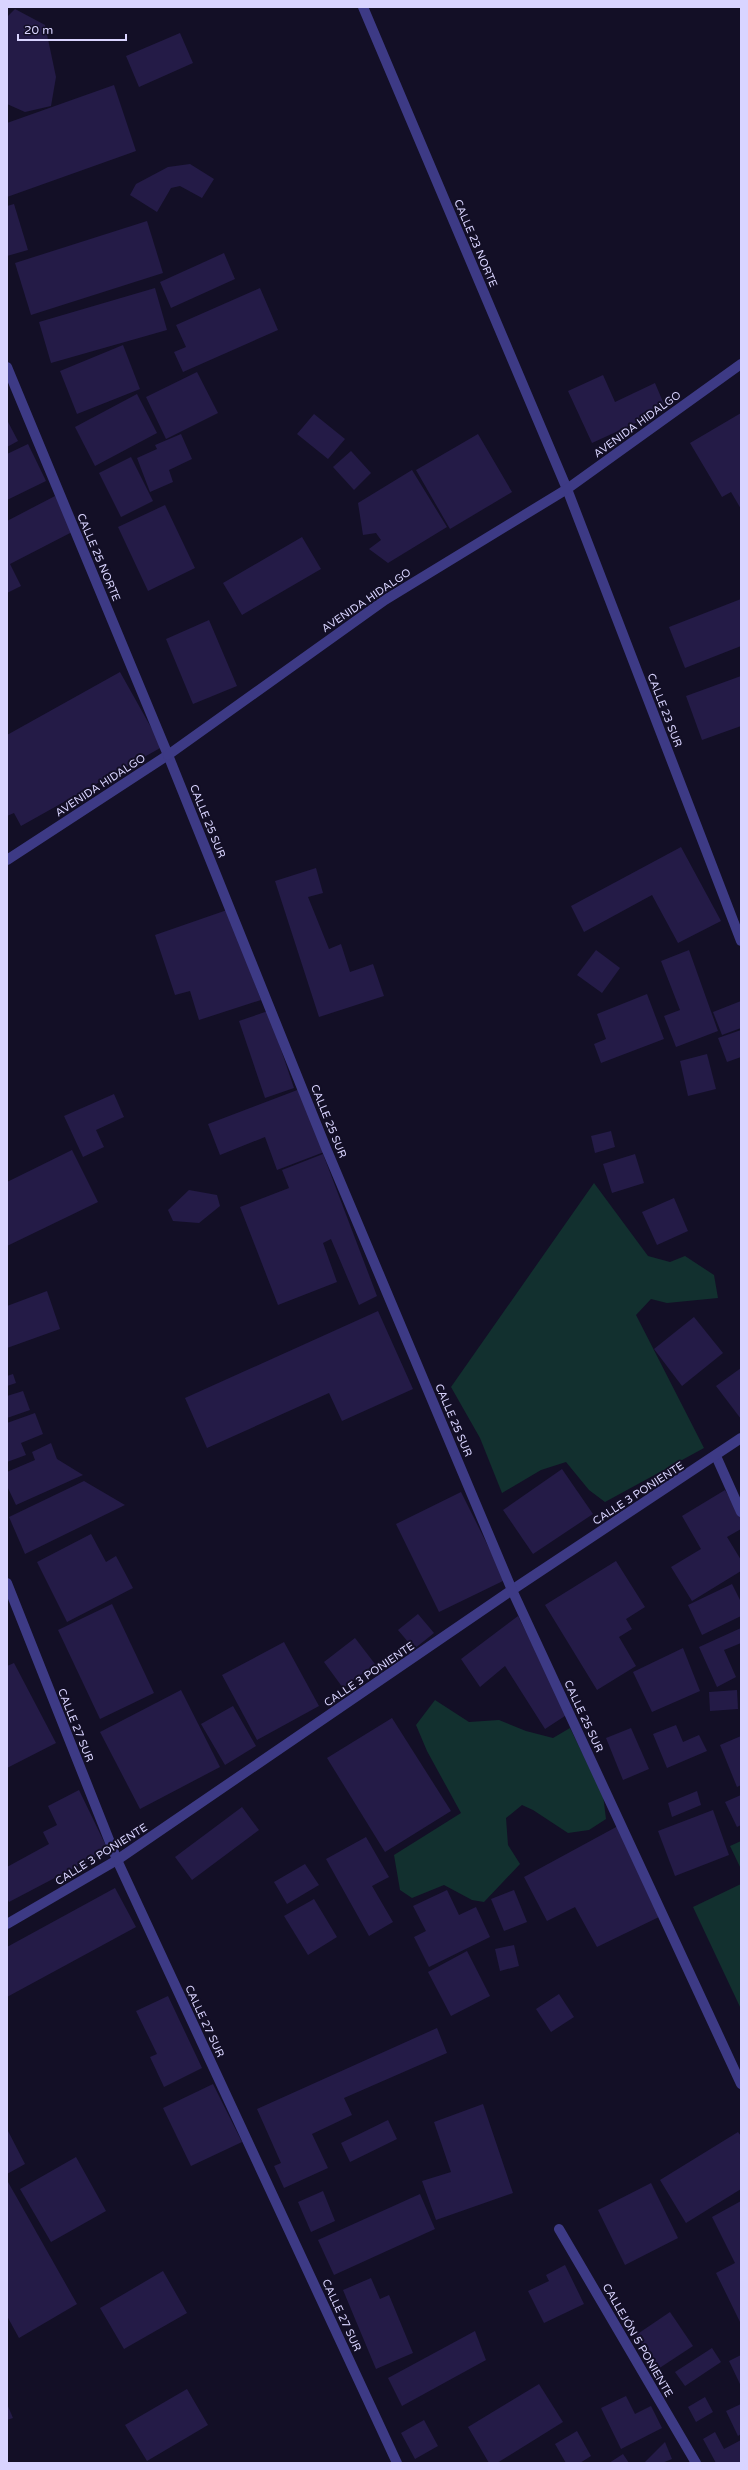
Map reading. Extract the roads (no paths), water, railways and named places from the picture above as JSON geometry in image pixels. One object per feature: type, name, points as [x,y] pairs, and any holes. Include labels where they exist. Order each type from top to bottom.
[{"type":"street","name":"CALLE 23 NORTE","points":[[363,7],[567,489]]},
{"type":"street","name":"AVENIDA HIDALGO","points":[[7,860],[168,755],[384,600],[567,489],[741,364]]},
{"type":"street","name":"CALLE 25 NORTE","points":[[7,367],[168,755]]},
{"type":"street","name":"CALLE 23 SUR","points":[[567,489],[741,941]]},
{"type":"street","name":"CALLE 25 SUR","points":[[168,755],[326,1148],[512,1590],[741,2084]]},
{"type":"street","name":"CALLE 3 PONIENTE","points":[[7,1924],[118,1860],[512,1590],[741,1438]]},
{"type":"street","points":[[716,1456],[741,1512]]},
{"type":"street","name":"CALLE 27 SUR","points":[[7,1583],[118,1860],[397,2463]]},
{"type":"street","name":"CALLEJÓN 5 PONIENTE","points":[[559,2229],[696,2463]]}]
